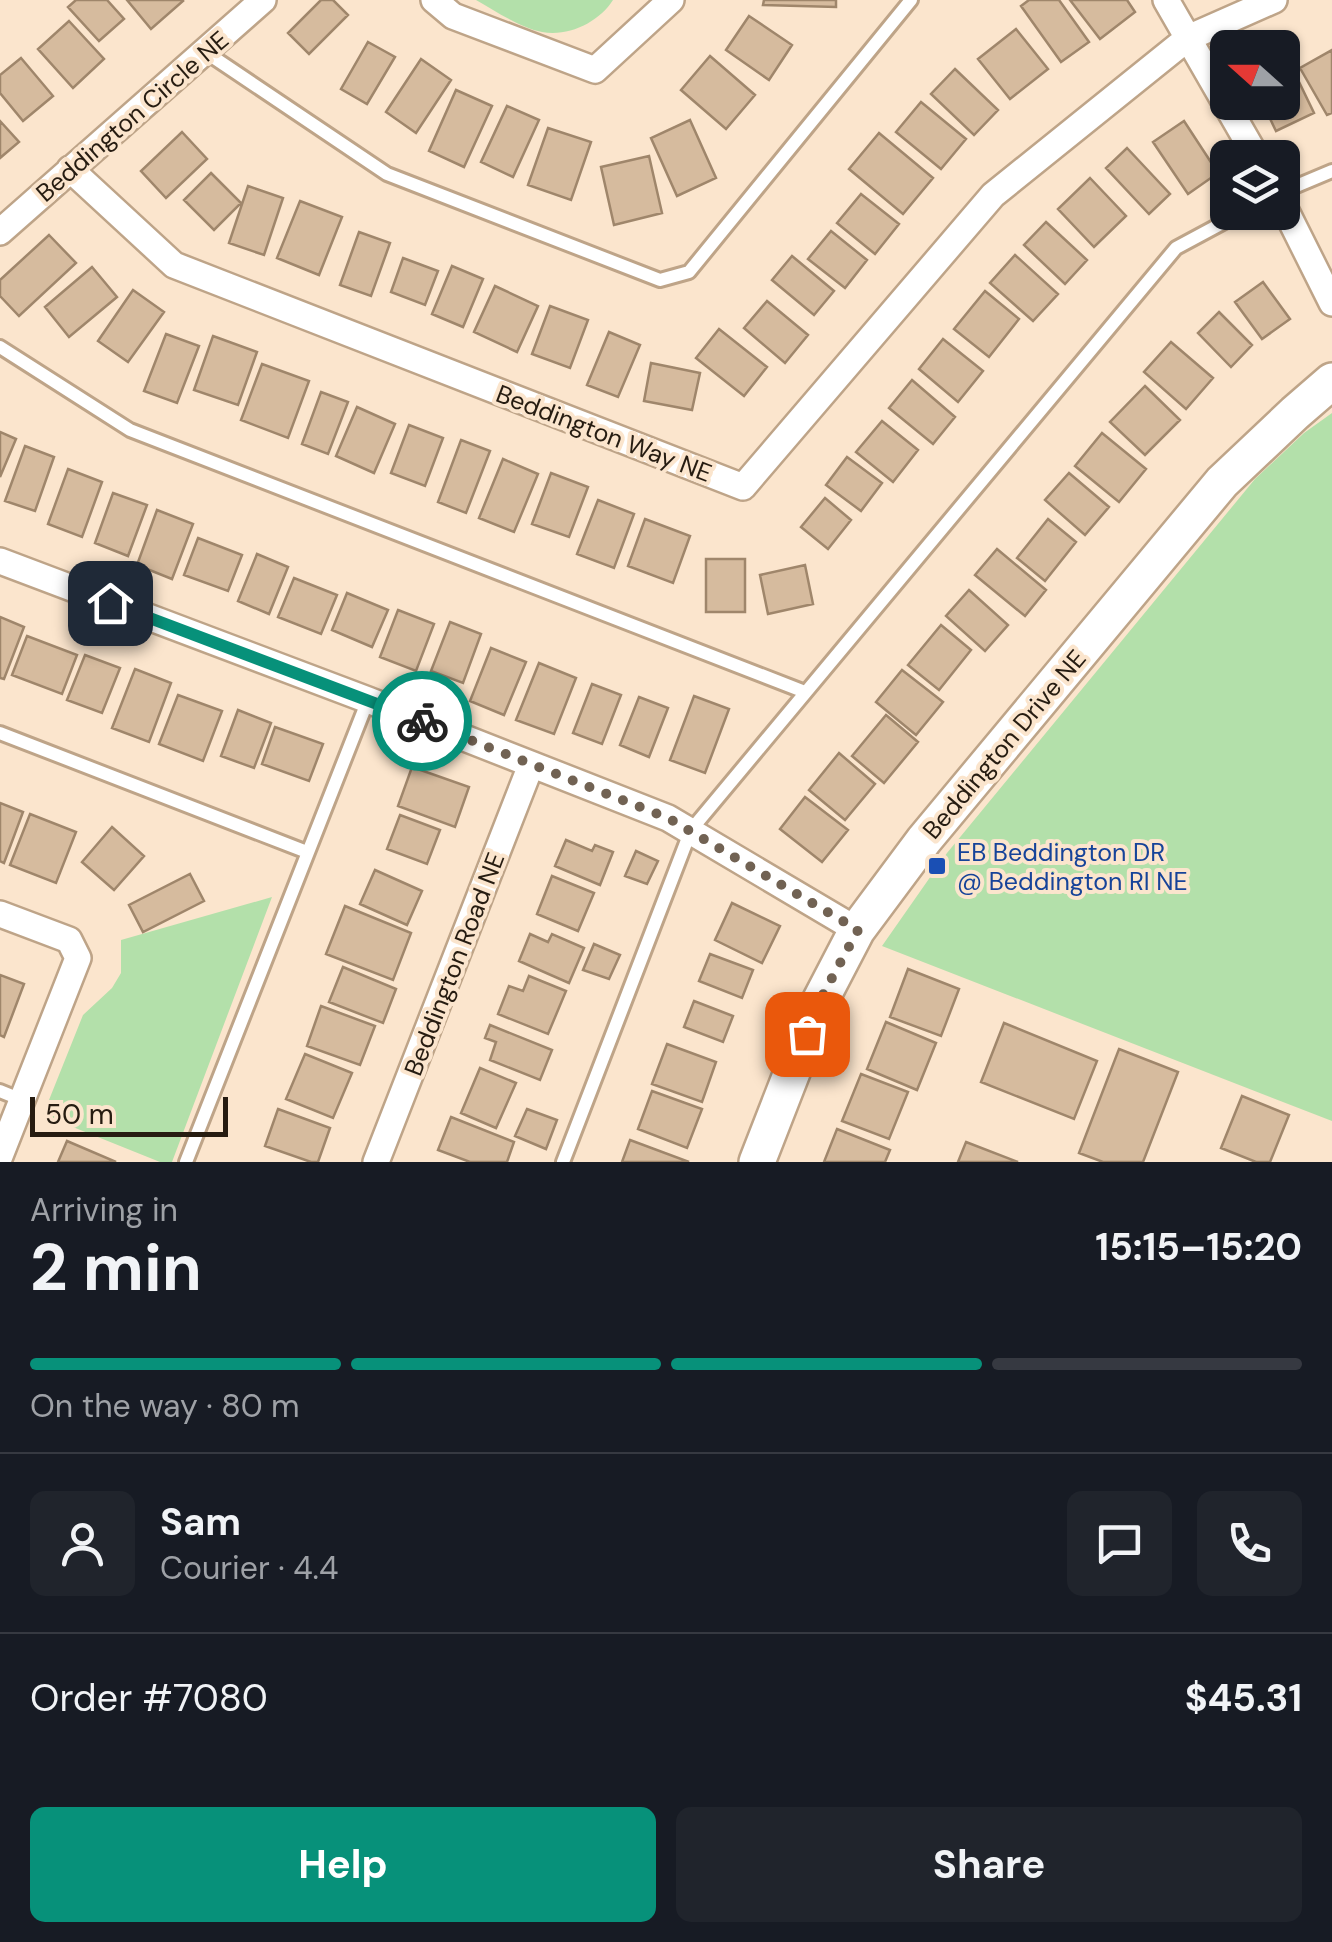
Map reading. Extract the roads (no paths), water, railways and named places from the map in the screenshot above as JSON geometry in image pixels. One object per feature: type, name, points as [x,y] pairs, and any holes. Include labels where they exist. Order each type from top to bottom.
[{"type":"street","name":"Beddington Circle NE","points":[[0,232],[264,0]]},
{"type":"street","points":[[434,0],[453,16],[595,70],[672,0]]},
{"type":"street","points":[[1166,0],[1247,140]]},
{"type":"street","points":[[1188,38],[1274,0]]},
{"type":"street","name":"Beddington Way NE","points":[[70,169],[174,265],[742,487],[992,195],[1188,38]]},
{"type":"street","points":[[1295,230],[1332,302]]},
{"type":"street","name":"Beddington Drive NE","points":[[756,1162],[819,1002],[858,930],[924,840],[1222,482],[1294,412],[1332,382]]},
{"type":"street","points":[[0,561],[668,818],[858,930]]},
{"type":"street","name":"Beddington Road NE","points":[[376,1162],[531,765]]},
{"type":"street","points":[[0,914],[69,940],[78,958],[11,1096],[0,1156]]},
{"type":"lane","points":[[204,52],[387,174],[660,280],[689,272],[911,0]]},
{"type":"lane","points":[[1300,184],[1332,170]]},
{"type":"lane","points":[[564,1162],[691,830],[1176,248],[1210,230]]},
{"type":"lane","points":[[0,347],[130,430],[805,692]]},
{"type":"lane","points":[[186,1162],[368,700]]},
{"type":"lane","points":[[0,734],[306,852]]},
{"type":"place","name":"EB Beddington DR @ Beddington RI NE","points":[[937,866]]}]
